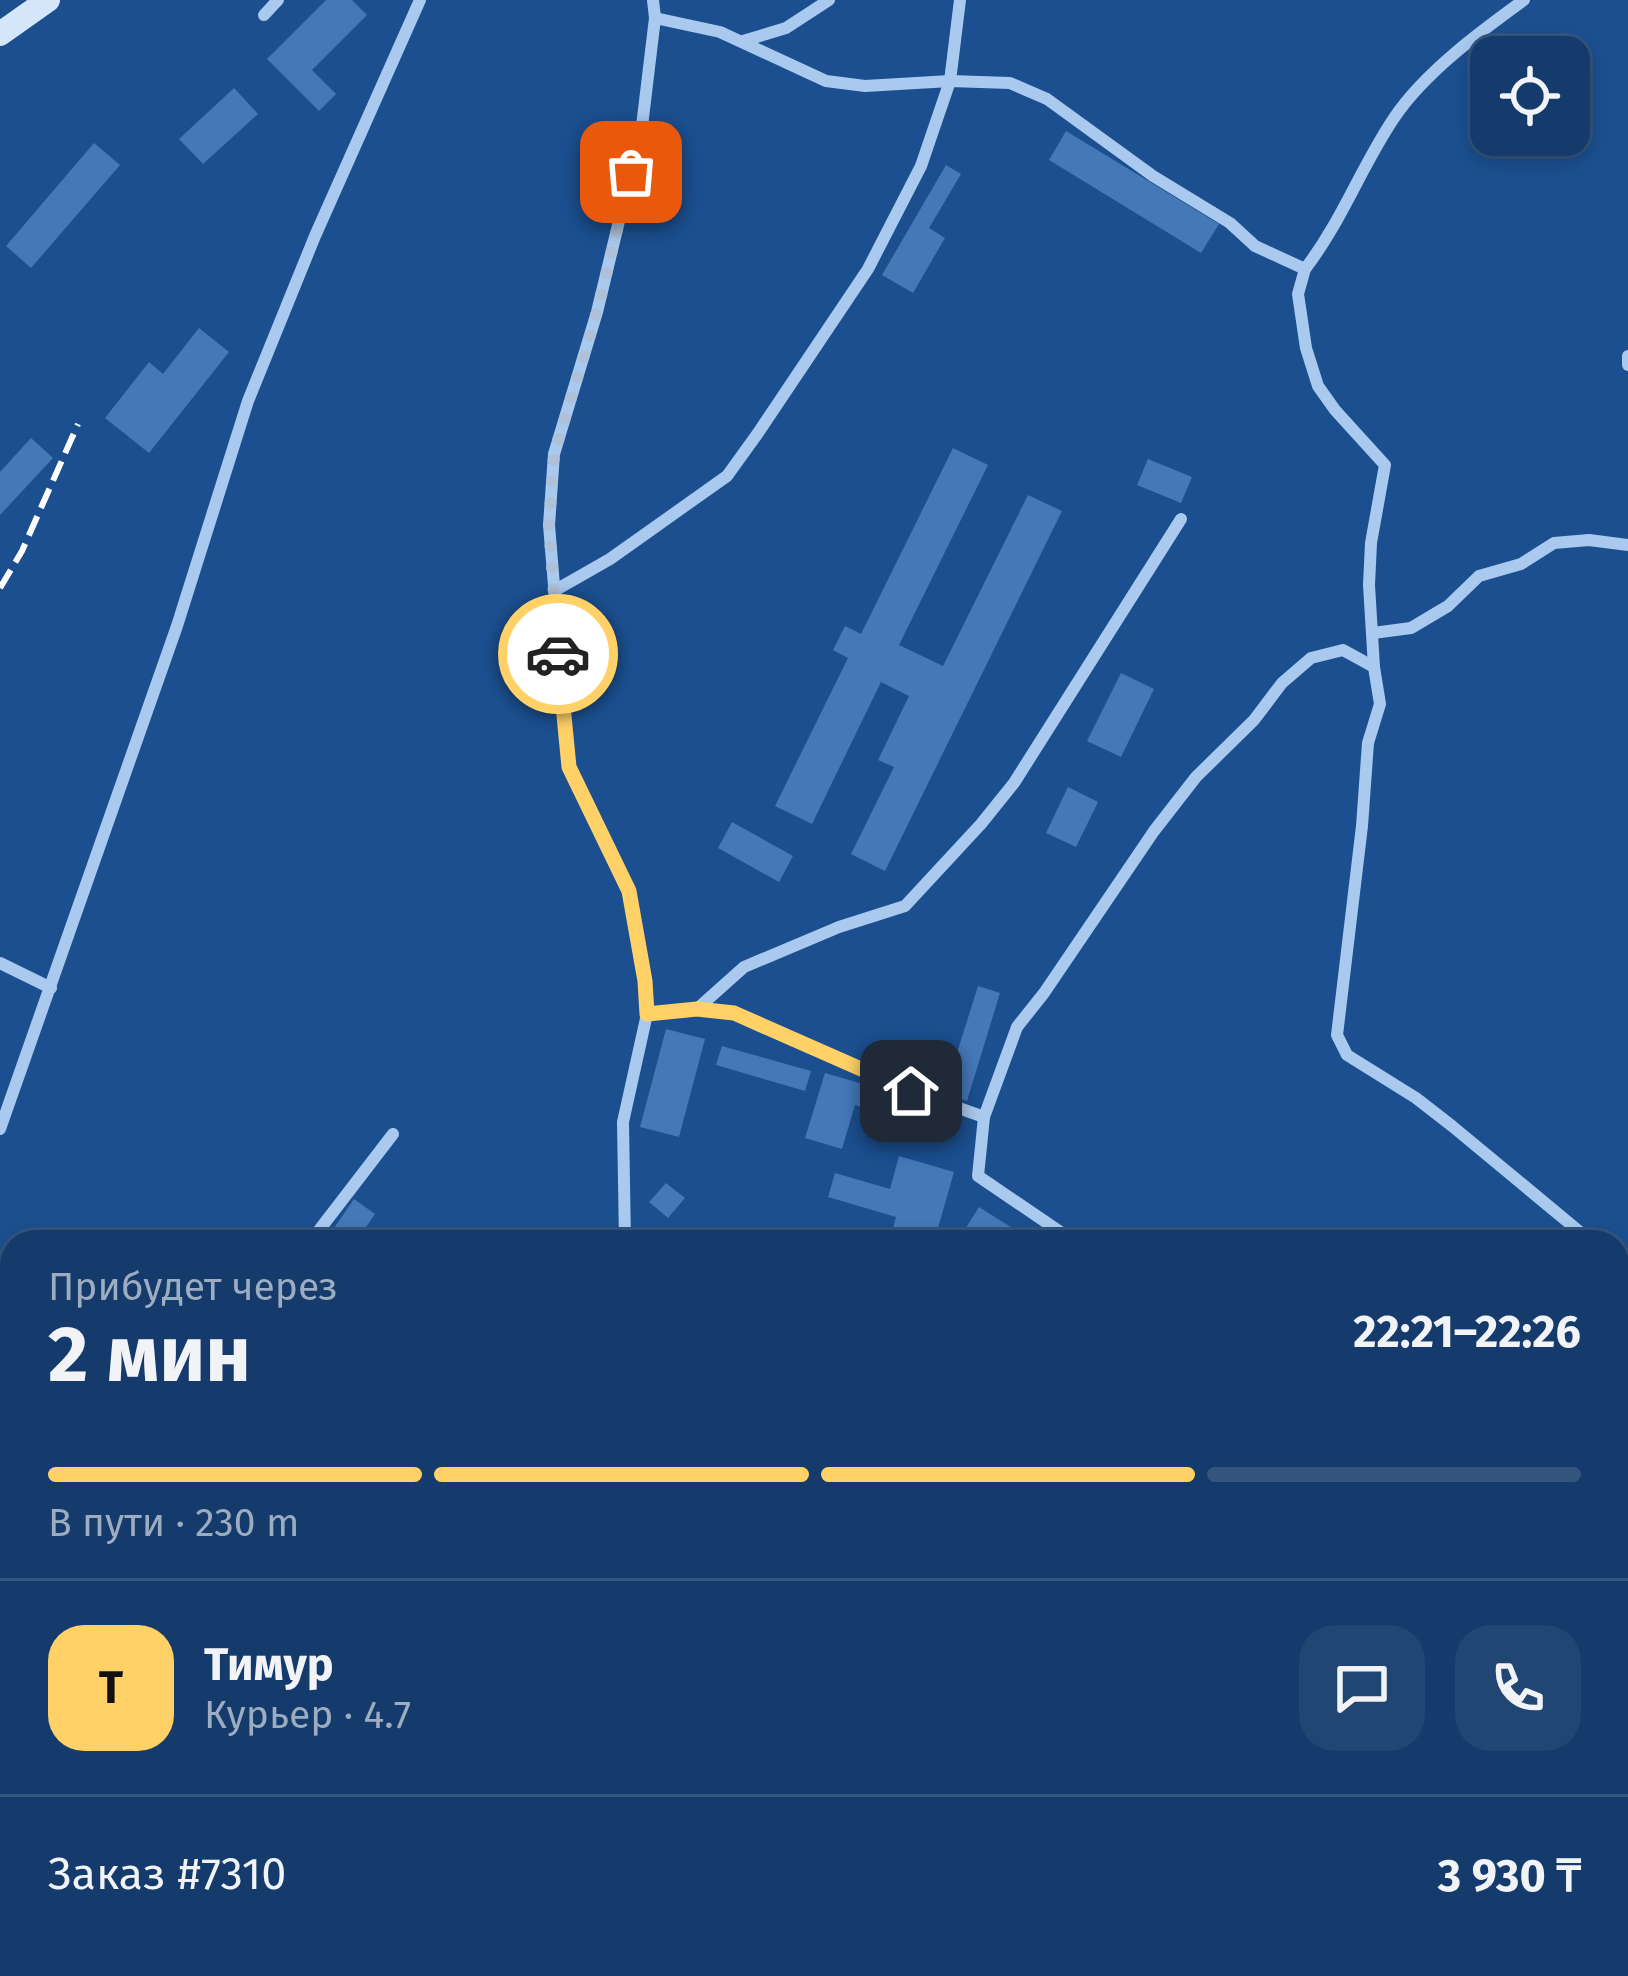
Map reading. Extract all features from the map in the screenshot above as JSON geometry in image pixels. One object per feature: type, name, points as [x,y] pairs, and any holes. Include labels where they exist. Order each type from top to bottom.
[{"type":"main road","points":[[0,34],[48,0]]},
{"type":"street","points":[[264,15],[278,0]]},
{"type":"street","points":[[0,1129],[177,626],[248,400],[420,0]]},
{"type":"street","points":[[625,1230],[623,1122],[647,1014],[645,981],[629,891],[569,767],[549,525],[554,454],[597,312],[642,126],[653,0]]},
{"type":"street","points":[[742,42],[786,28],[829,0]]},
{"type":"street","points":[[554,591],[610,559],[727,476],[868,269],[921,166],[950,81],[960,0]]},
{"type":"street","points":[[1524,0],[1440,67],[1396,115],[1330,237],[1305,268],[1298,293],[1306,348],[1318,386],[1385,465],[1371,543],[1370,585],[1380,704],[1368,743],[1337,1035],[1347,1055],[1434,1112],[1578,1230]]},
{"type":"street","points":[[655,18],[720,32],[826,80],[865,86],[1010,83],[1047,99],[1153,176],[1230,223],[1255,246],[1305,268]]},
{"type":"street","points":[[1628,356],[1628,365]]},
{"type":"street","points":[[697,1009],[744,967],[838,927],[905,906],[1014,783],[1181,519]]},
{"type":"street","points":[[1373,633],[1411,628],[1448,606],[1479,576],[1521,564],[1555,543],[1589,540],[1628,545]]},
{"type":"street","points":[[1057,1230],[978,1176],[984,1118],[1017,1028],[1154,831],[1282,682],[1311,658],[1343,650],[1374,667]]},
{"type":"street","points":[[0,963],[50,988]]},
{"type":"street","points":[[647,1014],[697,1009],[734,1013],[890,1083],[984,1118]]},
{"type":"street","points":[[319,1230],[393,1134]]},
{"type":"building","points":[[326,0],[352,0],[367,15],[312,70],[336,94],[319,111],[267,59]]},
{"type":"building","points":[[234,88],[258,114],[203,164],[179,139]]},
{"type":"building","points":[[1066,131],[1219,224],[1201,253],[1049,160]]},
{"type":"building","points":[[94,143],[120,165],[31,268],[6,246]]},
{"type":"building","points":[[946,165],[961,174],[929,228],[945,238],[913,293],[882,275]]},
{"type":"building","points":[[199,328],[229,352],[149,453],[105,418],[149,362],[163,374]]},
{"type":"building","points":[[31,438],[53,458],[0,515],[0,472]]},
{"type":"building","points":[[953,448],[988,465],[899,645],[943,666],[1028,495],[1062,511],[885,871],[851,854],[894,767],[878,760],[909,696],[881,682],[812,824],[775,806],[848,658],[833,650],[845,626],[861,634]]},
{"type":"building","points":[[1148,459],[1192,477],[1181,503],[1137,485]]},
{"type":"building","points":[[1121,673],[1154,689],[1121,757],[1087,741]]},
{"type":"building","points":[[1068,787],[1098,802],[1076,847],[1046,833]]},
{"type":"building","points":[[732,822],[793,856],[779,882],[718,848]]},
{"type":"building","points":[[978,986],[1000,993],[967,1101],[944,1094]]},
{"type":"building","points":[[666,1029],[705,1039],[679,1137],[640,1127]]},
{"type":"building","points":[[722,1046],[811,1071],[805,1091],[716,1065]]},
{"type":"building","points":[[825,1073],[911,1098],[905,1120],[855,1105],[842,1149],[805,1138]]},
{"type":"building","points":[[899,1156],[954,1172],[937,1230],[893,1230],[896,1217],[828,1197],[835,1173],[890,1189]]},
{"type":"building","points":[[666,1183],[685,1198],[668,1218],[649,1202]]},
{"type":"building","points":[[354,1199],[375,1214],[364,1230],[333,1230]]},
{"type":"building","points":[[979,1207],[1016,1230],[965,1230]]},
{"type":"railway","points":[[0,588],[22,551],[78,424]]},
{"type":"way so far","points":[[558,654],[549,525],[554,454],[597,312],[631,172]]},
{"type":"route","points":[[558,654],[569,767],[629,891],[647,1014],[697,1009],[734,1013],[911,1091]]}]
